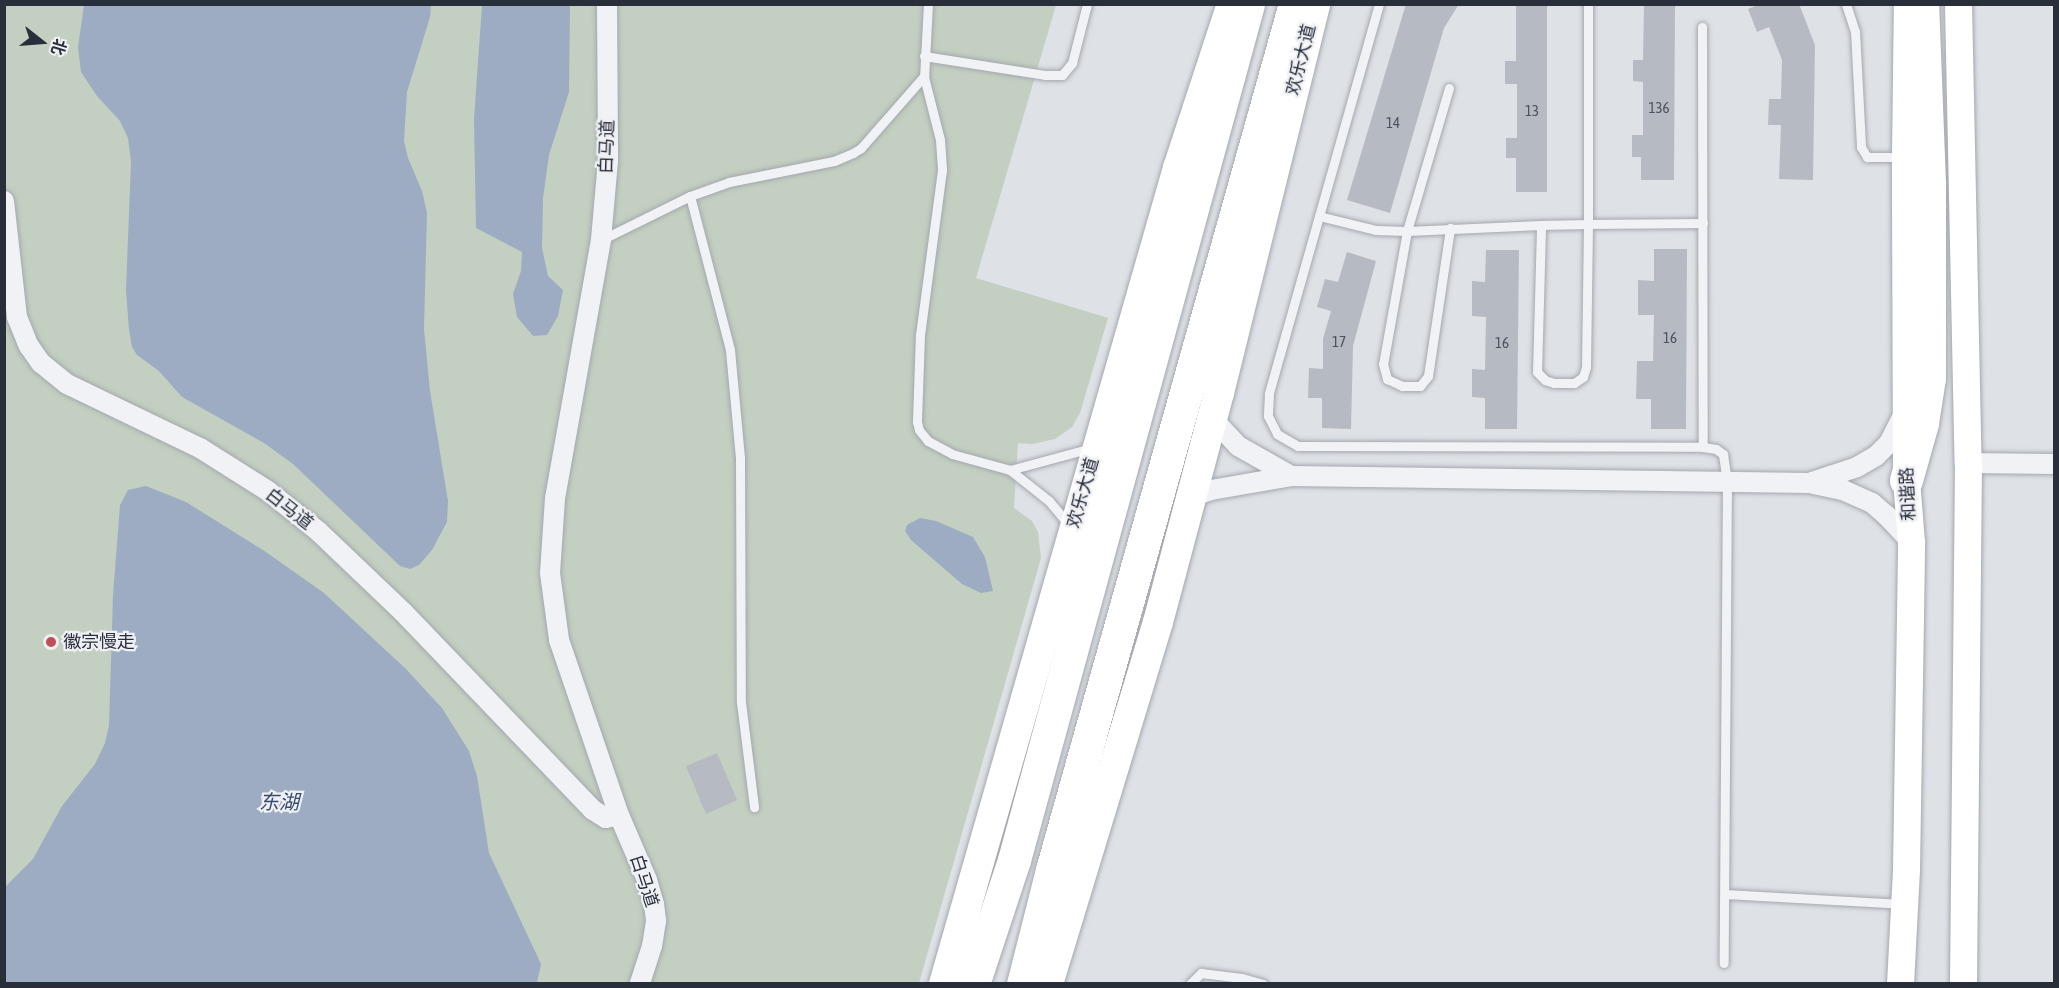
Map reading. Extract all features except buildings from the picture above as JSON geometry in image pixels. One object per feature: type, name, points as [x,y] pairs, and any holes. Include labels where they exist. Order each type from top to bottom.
[{"type":"highway","name":"欢乐大道","points":[[973,984],[1014,860],[1248,4]]},
{"type":"highway","name":"欢乐大道","points":[[1023,984],[1052,870],[1295,4]]},
{"type":"highway","points":[[1906,480],[1922,423],[1929,378],[1929,183],[1922,4]]},
{"type":"main road","name":"欢乐大道","points":[[944,984],[1096,447],[1178,168],[1232,4]]},
{"type":"main road","name":"欢乐大道","points":[[1048,984],[1158,622],[1212,418],[1315,4]]},
{"type":"main road","name":"和谐路","points":[[1900,984],[1905,904],[1911,542],[1906,480],[1905,411],[1907,4]]},
{"type":"main road","points":[[1958,4],[1968,463],[1963,984]]},
{"type":"main road","points":[[1960,73],[1976,37],[1976,4]]},
{"type":"street","name":"白马道","points":[[607,4],[608,161],[601,240],[555,498],[550,573],[559,640],[619,815],[647,880],[654,904],[656,921],[652,946],[640,984]]},
{"type":"street","name":"白马道","points":[[4,201],[17,317],[25,338],[41,363],[67,384],[200,448],[268,491],[318,531],[403,612],[593,810],[603,818],[619,815]]},
{"type":"street","points":[[1809,483],[1857,467],[1876,456],[1889,443],[1905,411]]},
{"type":"street","points":[[1212,418],[1238,446],[1291,476]]},
{"type":"street","points":[[1968,463],[2055,464]]},
{"type":"street","points":[[1191,497],[1230,486],[1291,476],[1809,483],[1843,490],[1872,504],[1887,516],[1911,542]]},
{"type":"lane","points":[[928,4],[924,76],[940,140],[942,170],[920,334],[917,422],[922,436],[937,447],[1010,470],[1054,505],[1073,531]]},
{"type":"lane","points":[[924,56],[1045,75],[1062,75],[1072,63],[1087,4]]},
{"type":"lane","points":[[1379,4],[1269,394],[1268,416],[1277,434],[1298,446],[1703,447],[1716,449],[1725,456],[1727,481],[1724,963]]},
{"type":"lane","points":[[1541,225],[1537,372],[1545,380],[1554,383],[1574,383],[1582,377],[1586,367],[1588,4]]},
{"type":"lane","points":[[1846,4],[1855,31],[1861,147],[1867,157],[1905,157]]},
{"type":"lane","points":[[1702,27],[1703,447]]},
{"type":"lane","points":[[601,240],[690,196],[729,182],[834,161],[853,153],[861,148],[924,76]]},
{"type":"lane","points":[[1449,88],[1407,231],[1383,364],[1387,379],[1402,386],[1420,386],[1428,376],[1450,228]]},
{"type":"lane","points":[[690,196],[730,350],[740,457],[741,702],[754,807]]},
{"type":"lane","points":[[1319,216],[1376,230],[1407,231],[1541,225],[1703,223]]},
{"type":"lane","points":[[1010,470],[1096,447]]},
{"type":"lane","points":[[1725,894],[1905,904]]},
{"type":"lane","points":[[1190,984],[1201,973],[1242,978],[1263,984]]},
{"type":"green space","points":[[5,5],[1056,5],[976,278],[1108,318],[1080,413],[1072,427],[1055,439],[1032,444],[1018,443],[1014,508],[1032,521],[1038,532],[1041,558],[919,983],[5,984]]},
{"type":"water","points":[[84,5],[431,5],[430,17],[407,92],[404,141],[408,158],[422,191],[427,213],[424,329],[430,391],[448,501],[447,522],[432,550],[419,565],[410,569],[400,566],[293,464],[264,443],[182,397],[159,371],[137,355],[132,347],[126,290],[131,162],[128,138],[120,121],[97,96],[81,72],[78,47]]},
{"type":"water","points":[[482,5],[570,5],[569,92],[549,155],[543,198],[542,248],[548,276],[563,290],[558,316],[547,335],[533,336],[517,317],[513,294],[521,271],[522,252],[476,228],[474,119]]},
{"type":"water","name":"东湖","points":[[146,486],[186,502],[263,550],[324,593],[406,669],[442,708],[469,751],[477,776],[489,853],[541,964],[537,983],[5,983],[5,887],[33,859],[62,806],[95,764],[105,743],[109,725],[113,595],[120,505],[128,490]]},
{"type":"water","points":[[920,518],[936,521],[973,537],[985,557],[993,591],[981,593],[962,584],[911,540],[905,531],[907,525]]},
{"type":"place","name":"徽宗慢走","points":[[51,642]]}]
